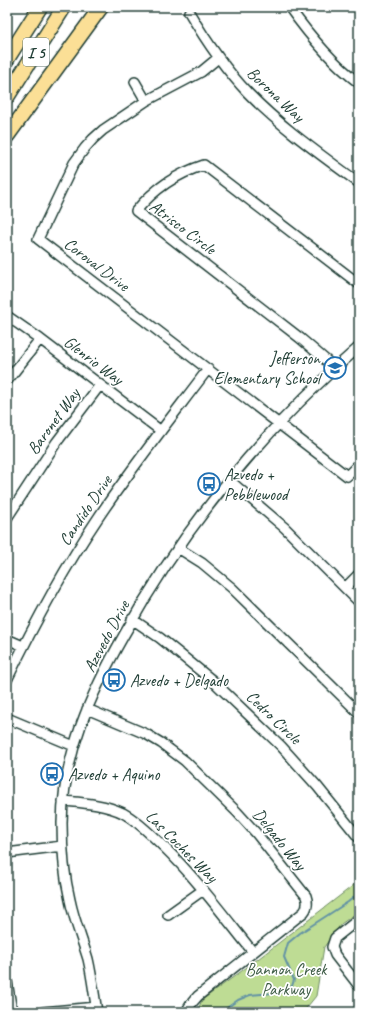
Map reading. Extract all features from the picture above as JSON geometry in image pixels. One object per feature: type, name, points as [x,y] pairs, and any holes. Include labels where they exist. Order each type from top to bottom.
[{"type":"highway","name":"I 5","points":[[7,59],[40,7]]},
{"type":"highway","name":"I 5","points":[[7,97],[64,7]]},
{"type":"highway","points":[[76,40],[96,7]]},
{"type":"highway","points":[[7,136],[101,7]]},
{"type":"street","points":[[289,7],[320,47],[359,83]]},
{"type":"street","name":"Borona Way","points":[[189,12],[218,58],[239,83],[283,125],[359,184]]},
{"type":"street","name":"Coroval Drive","points":[[218,58],[201,72],[146,101],[103,130],[85,148],[68,174],[38,239],[347,476],[359,464]]},
{"type":"street","points":[[135,82],[146,101]]},
{"type":"street","name":"Atrisco Circle","points":[[335,368],[300,338],[136,211],[164,184],[182,173],[204,165],[359,284]]},
{"type":"street","name":"Glenrio Way","points":[[7,316],[40,339],[161,431]]},
{"type":"street","points":[[7,381],[40,339]]},
{"type":"street","name":"Azevedo Drive","points":[[96,1010],[89,965],[70,902],[62,846],[63,801],[66,778],[74,746],[87,709],[110,660],[132,619],[178,548],[229,480],[279,423],[335,368],[359,347]]},
{"type":"street","name":"Candido Drive","points":[[7,680],[23,646],[56,585],[77,551],[121,485],[208,369]]},
{"type":"street","name":"Baronet Way","points":[[7,518],[56,443],[100,385]]},
{"type":"street","points":[[229,480],[286,528],[359,602]]},
{"type":"street","points":[[178,548],[207,567],[232,588],[359,713]]},
{"type":"street","points":[[345,588],[359,574]]},
{"type":"street","name":"Cedro Circle","points":[[132,619],[160,638],[213,681],[300,766],[359,838]]},
{"type":"street","points":[[7,639],[23,646]]},
{"type":"street","name":"Delgado Way","points":[[87,709],[146,734],[161,742],[185,761],[237,812],[256,833],[306,896],[308,904],[304,912],[198,996],[186,1012]]},
{"type":"street","points":[[7,718],[74,746]]},
{"type":"street","name":"Las Coches Way","points":[[63,801],[102,806],[112,809],[131,818],[144,828],[174,856],[253,952]]},
{"type":"street","points":[[7,853],[62,846]]},
{"type":"street","points":[[168,915],[203,890]]},
{"type":"street","points":[[359,919],[335,938],[332,947],[335,955],[359,986]]},
{"type":"street","points":[[7,981],[12,1012]]},
{"type":"street","points":[[42,1012],[96,1010]]},
{"type":"green space","name":"Bannon Creek Parkway","points":[[359,881],[359,911],[341,924],[324,947],[316,996],[303,1012],[197,1012],[202,1000]]},
{"type":"waterway","points":[[221,1012],[238,1000],[250,995],[284,992],[292,986],[294,980],[284,957],[288,943],[300,933],[348,902],[359,893]]},
{"type":"place","name":"Jefferson Elementary School","points":[[335,368]]},
{"type":"place","name":"Azvedo + Pebblewood","points":[[209,484]]},
{"type":"place","name":"Azvedo + Delgado","points":[[114,680]]},
{"type":"place","name":"Azvedo + Aquino","points":[[52,774]]}]
